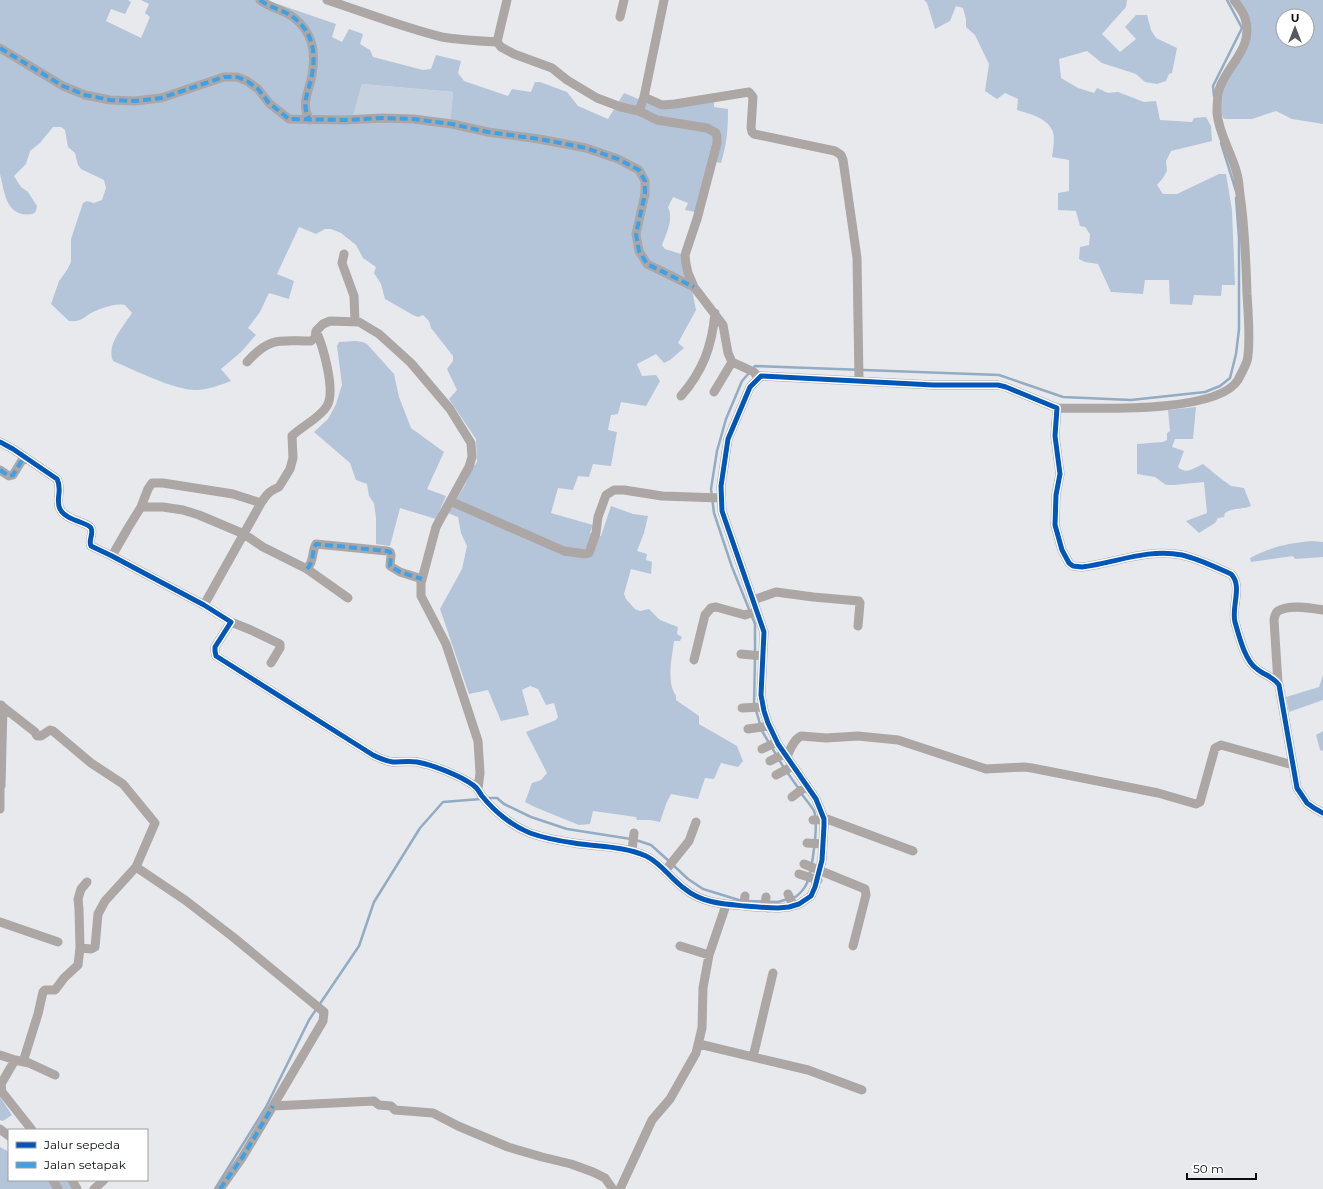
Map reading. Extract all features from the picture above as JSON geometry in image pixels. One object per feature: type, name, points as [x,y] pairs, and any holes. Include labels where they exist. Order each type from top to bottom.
[{"type":"street","points":[[260,0],[267,5],[293,16],[309,35],[313,48],[312,75],[306,95],[305,112],[310,120]]},
{"type":"street","points":[[327,0],[414,29],[442,36],[467,41],[497,42],[501,47],[514,54],[552,68],[567,80],[597,98],[621,107],[639,111],[657,120],[707,128],[716,133],[717,137],[715,150],[697,219],[685,255],[688,274],[694,287],[724,325],[728,353],[732,362],[756,375],[858,379],[933,385],[998,385],[1057,408],[1115,409],[1152,406],[1208,398],[1227,389],[1237,382],[1247,360],[1246,237],[1237,174],[1223,136],[1217,113],[1220,88],[1224,78],[1246,44],[1247,28],[1245,17],[1234,0]]},
{"type":"street","points":[[497,42],[507,0]]},
{"type":"street","points":[[620,17],[624,0]]},
{"type":"street","points":[[639,111],[644,97],[664,0]]},
{"type":"street","points":[[0,48],[63,86],[85,95],[110,100],[136,101],[161,98],[224,77],[237,77],[247,81],[258,89],[269,103],[289,119],[413,119],[452,124],[488,132],[539,139],[586,148],[618,159],[639,170],[645,181],[645,194],[640,210],[636,234],[639,251],[647,264],[694,287]]},
{"type":"street","points":[[644,97],[662,104],[675,104],[749,92],[753,97],[751,128],[754,134],[835,151],[840,155],[843,160],[857,258],[858,379]]},
{"type":"street","points":[[344,254],[342,263],[354,296],[355,322]]},
{"type":"street","points":[[681,396],[695,379],[704,363],[714,329],[715,313]]},
{"type":"street","points":[[248,362],[254,354],[277,340],[311,341],[315,338],[316,331],[323,324],[330,321],[355,322],[364,324],[379,334],[411,363],[450,409],[471,443],[472,457],[469,467],[436,527],[422,579],[421,596],[446,644],[478,741],[480,773],[479,792]]},
{"type":"street","points":[[204,605],[261,503],[268,492],[272,489],[279,488],[290,469],[293,458],[292,436],[298,430],[317,418],[328,405],[331,388],[321,341],[316,331]]},
{"type":"street","points":[[714,392],[732,362]]},
{"type":"street","points":[[231,622],[215,647],[216,656],[373,755],[388,761],[417,762],[435,767],[466,781],[474,785],[490,805],[511,822],[531,833],[574,843],[602,846],[633,842],[645,855],[669,866],[684,889],[696,897],[711,903],[726,905],[745,900],[789,908],[790,899],[806,900],[811,896],[809,872],[814,844],[824,819],[816,799],[799,792],[784,770],[779,757],[768,746],[766,727],[752,707],[761,696],[760,656],[764,632],[751,613],[753,600],[723,515],[713,498],[722,471],[728,438],[756,375]]},
{"type":"street","points":[[1057,408],[1055,436],[1060,474],[1056,495],[1056,525],[1062,550],[1069,563],[1073,566],[1082,567],[1138,555],[1157,553],[1174,554],[1194,558],[1231,574],[1236,581],[1234,616],[1248,660],[1256,669],[1278,683]]},
{"type":"street","points":[[0,442],[57,479],[60,486],[58,497],[60,510],[72,520],[88,524],[91,527],[91,546],[204,605],[231,622],[280,644],[280,648],[271,663]]},
{"type":"street","points":[[0,470],[9,476],[13,475],[24,457]]},
{"type":"street","points":[[112,556],[141,507],[152,483],[171,484],[233,494],[261,503]]},
{"type":"street","points":[[450,501],[564,551],[585,554],[589,553],[592,547],[598,517],[606,495],[609,492],[614,490],[624,490],[662,496],[713,498]]},
{"type":"street","points":[[141,507],[163,507],[199,514],[244,534],[263,548],[307,569],[348,598]]},
{"type":"street","points":[[307,569],[312,562],[314,547],[316,544],[390,552],[390,566],[400,572],[422,579]]},
{"type":"street","points":[[753,600],[776,592],[814,598],[857,601],[860,602],[858,626]]},
{"type":"street","points":[[694,660],[705,615],[709,610],[716,607],[751,613]]},
{"type":"street","points":[[1323,610],[1298,607],[1279,610],[1274,620],[1278,683],[1281,691],[1297,788],[1307,803],[1323,813]]},
{"type":"street","points":[[744,655],[760,656]]},
{"type":"street","points":[[0,809],[2,706]]},
{"type":"street","points":[[2,706],[35,732],[37,736],[41,736],[50,730],[53,731],[90,762],[123,784],[155,823],[136,867],[105,901],[98,914],[95,947],[90,949],[80,948]]},
{"type":"street","points":[[751,729],[766,727]]},
{"type":"street","points":[[779,757],[798,737],[801,736],[826,738],[858,736],[887,738],[898,740],[986,769],[1032,768],[1158,793],[1196,804],[1200,802],[1215,748],[1218,746],[1293,765]]},
{"type":"street","points":[[813,820],[824,819],[838,823],[913,851]]},
{"type":"street","points":[[669,866],[689,841],[696,822]]},
{"type":"street","points":[[136,867],[185,900],[233,937],[324,1012],[323,1020],[273,1106],[242,1158],[220,1189]]},
{"type":"street","points":[[809,872],[865,889],[866,892],[853,946]]},
{"type":"street","points":[[31,1129],[2,1092],[1,1084],[19,1061],[38,1014],[42,992],[44,990],[55,990],[64,978],[78,965],[80,948],[78,899],[81,889],[87,882]]},
{"type":"street","points":[[273,1106],[374,1101],[379,1105],[391,1106],[395,1110],[433,1113],[458,1126],[508,1147],[571,1164],[593,1172],[605,1178],[613,1189],[652,1120],[670,1099],[696,1053],[702,1028],[703,988],[709,955],[726,905]]},
{"type":"street","points":[[0,922],[58,942]]},
{"type":"street","points":[[680,946],[709,955]]},
{"type":"street","points":[[753,1057],[773,973]]},
{"type":"street","points":[[699,1044],[808,1070],[862,1090]]},
{"type":"street","points":[[0,1055],[29,1063],[55,1075]]},
{"type":"street","points":[[0,1129],[8,1135]]},
{"type":"street","points":[[94,1189],[103,1181]]},
{"type":"shaded area","points":[[0,0],[128,0],[131,2],[125,14],[111,9],[106,21],[141,38],[150,17],[145,13],[149,4],[141,0],[266,0],[336,24],[332,37],[342,42],[349,29],[363,34],[360,44],[370,50],[373,57],[423,70],[431,69],[436,55],[461,61],[458,73],[464,81],[508,96],[512,89],[531,92],[535,82],[540,82],[567,92],[578,106],[608,119],[624,93],[648,103],[680,107],[714,102],[714,107],[728,109],[725,149],[721,163],[715,162],[701,213],[685,210],[688,203],[673,197],[668,207],[670,212],[670,221],[662,245],[665,249],[681,254],[692,290],[696,310],[678,343],[684,348],[664,363],[656,354],[637,364],[642,376],[656,375],[660,381],[646,406],[621,402],[618,414],[611,415],[608,430],[617,432],[611,466],[593,464],[589,477],[578,476],[573,490],[558,488],[551,513],[593,525],[590,533],[601,536],[611,506],[633,514],[648,516],[644,533],[637,551],[647,554],[646,560],[652,562],[651,574],[631,569],[624,594],[626,599],[635,609],[640,611],[649,609],[660,620],[678,627],[677,634],[682,637],[680,641],[674,641],[670,669],[671,683],[676,700],[699,716],[699,724],[737,746],[743,761],[738,767],[721,763],[714,779],[705,778],[698,799],[671,794],[660,822],[637,820],[636,817],[593,811],[590,824],[579,825],[525,802],[532,783],[541,780],[547,773],[526,732],[556,720],[558,717],[554,703],[546,705],[538,689],[530,686],[522,690],[529,715],[501,721],[488,690],[469,694],[440,609],[462,569],[467,546],[461,533],[458,517],[448,513],[468,478],[465,469],[475,465],[477,462],[476,439],[449,399],[457,390],[447,369],[453,361],[453,356],[431,328],[429,321],[423,315],[418,317],[413,315],[385,299],[381,284],[374,273],[376,267],[363,258],[356,245],[341,233],[331,229],[325,229],[316,234],[299,227],[277,274],[294,281],[289,299],[269,293],[260,312],[248,328],[256,335],[241,352],[221,369],[231,381],[211,388],[198,390],[167,384],[113,361],[111,355],[116,336],[132,313],[125,305],[113,305],[93,312],[80,320],[69,321],[51,304],[59,281],[71,262],[71,239],[83,203],[87,201],[94,203],[102,200],[106,188],[104,180],[81,169],[78,165],[75,153],[68,147],[65,130],[61,127],[53,127],[40,143],[30,151],[26,164],[14,176],[21,187],[28,192],[37,206],[36,211],[33,214],[17,212],[12,208],[8,203],[0,174]],"holes":[[[362,84],[453,92],[450,125],[352,120]]]},
{"type":"shaded area","points":[[924,0],[1127,0],[1126,7],[1102,34],[1120,52],[1136,39],[1125,27],[1136,15],[1147,15],[1151,30],[1156,38],[1177,48],[1172,73],[1169,74],[1166,81],[1157,84],[1145,82],[1136,74],[1102,63],[1087,51],[1059,59],[1061,78],[1078,88],[1094,93],[1097,88],[1108,93],[1118,92],[1144,102],[1156,101],[1160,120],[1192,122],[1194,118],[1206,117],[1211,126],[1212,141],[1171,151],[1166,161],[1167,171],[1157,185],[1163,194],[1177,194],[1219,174],[1226,174],[1232,210],[1235,285],[1222,285],[1221,296],[1194,295],[1192,305],[1170,304],[1169,280],[1145,280],[1143,294],[1111,292],[1098,264],[1085,262],[1079,259],[1080,247],[1089,245],[1090,234],[1085,227],[1080,226],[1076,211],[1058,210],[1058,193],[1069,191],[1069,160],[1052,157],[1054,138],[1051,127],[1038,117],[1017,110],[1018,99],[1005,93],[997,99],[985,91],[989,64],[975,35],[966,27],[966,19],[963,8],[956,6],[950,21],[935,29],[927,3]]},
{"type":"shaded area","points":[[1238,0],[1323,0],[1323,124],[1292,119],[1276,111],[1252,119],[1225,119],[1221,113],[1223,89],[1249,45]]},
{"type":"shaded area","points":[[362,84],[453,92],[450,125],[352,120]]},
{"type":"shaded area","points":[[355,341],[367,344],[394,374],[399,397],[411,428],[444,452],[427,489],[446,496],[436,519],[400,508],[390,546],[376,544],[376,518],[374,503],[369,496],[367,484],[356,480],[350,463],[314,432],[328,419],[336,404],[342,385],[337,346],[339,342]]},
{"type":"shaded area","points":[[1196,407],[1193,439],[1175,439],[1172,447],[1184,451],[1178,467],[1187,471],[1203,464],[1231,486],[1244,488],[1251,506],[1235,509],[1225,513],[1224,517],[1218,518],[1215,523],[1199,533],[1186,521],[1207,513],[1204,482],[1166,485],[1155,477],[1137,474],[1137,444],[1163,442],[1167,440],[1167,433],[1170,431],[1168,410]]},
{"type":"shaded area","points":[[1312,541],[1323,542],[1323,557],[1295,559],[1293,556],[1251,562],[1250,558],[1272,548]]},
{"type":"shaded area","points":[[1323,675],[1323,700],[1289,712],[1286,697],[1319,687]]},
{"type":"shaded area","points":[[1323,731],[1323,751],[1320,750],[1316,735]]},
{"type":"shaded area","points":[[0,1097],[12,1115],[3,1121],[0,1120]]},
{"type":"shaded area","points":[[0,1147],[8,1151],[8,1181],[70,1181],[73,1187],[71,1189],[0,1189]]},
{"type":"waterway","points":[[1214,96],[1213,86],[1242,28],[1227,0]]},
{"type":"waterway","points":[[1221,143],[1236,191]]},
{"type":"waterway","points":[[755,653],[755,624],[732,567],[714,513],[711,489],[717,451],[726,419],[742,381],[755,366],[999,375],[1063,397],[1131,400],[1205,392],[1220,386],[1230,378],[1236,354],[1239,329],[1239,238],[1236,198]]},
{"type":"waterway","points":[[754,705],[755,658]]},
{"type":"waterway","points":[[756,710],[762,731],[784,768]]},
{"type":"waterway","points":[[787,772],[799,789]]},
{"type":"waterway","points":[[792,898],[797,896],[807,883],[813,858],[816,826],[814,811],[801,793]]},
{"type":"waterway","points":[[488,798],[497,798],[504,804],[531,817],[567,829],[631,839]]},
{"type":"waterway","points":[[215,1189],[266,1107],[309,1020],[359,946],[374,902],[420,828],[443,802],[481,799]]},
{"type":"waterway","points":[[636,840],[651,845],[670,862]]},
{"type":"waterway","points":[[673,865],[688,879],[703,889],[742,901]]},
{"type":"waterway","points":[[747,901],[778,902],[788,899]]},
{"type":"marked path","points":[[260,0],[293,17],[305,29],[312,43],[314,58],[313,67],[305,103],[310,120]]},
{"type":"marked path","points":[[0,48],[63,86],[85,95],[110,100],[135,101],[161,98],[224,77],[237,77],[247,81],[258,89],[269,103],[289,119],[413,119],[452,124],[488,132],[539,139],[586,148],[618,159],[639,170],[645,181],[645,194],[636,234],[639,251],[647,264],[694,287]]},
{"type":"marked path","points":[[0,470],[9,476],[13,475],[24,457]]},
{"type":"marked path","points":[[307,569],[311,563],[316,544],[387,551],[390,552],[391,555],[390,566],[400,572],[422,579]]},
{"type":"marked path","points":[[220,1189],[242,1158],[273,1106]]},
{"type":"cycle path","points":[[0,442],[13,449],[57,479],[59,483],[58,502],[60,509],[67,516],[86,524],[91,528],[91,546],[204,605],[231,622],[215,647],[216,656],[373,755],[390,762],[423,763],[461,778],[476,787],[487,802],[504,818],[530,833],[563,841],[629,850],[646,856],[661,867],[685,889],[698,897],[713,902],[778,908],[799,904],[811,896],[822,860],[824,819],[816,799],[778,744],[764,711],[761,695],[764,632],[722,511],[721,486],[728,439],[750,387],[761,376],[933,385],[998,385],[1006,387],[1057,408],[1055,436],[1060,474],[1056,495],[1055,525],[1062,550],[1069,563],[1073,566],[1082,567],[1144,555],[1169,553],[1182,555],[1207,563],[1231,574],[1236,584],[1234,616],[1243,648],[1253,665],[1279,685],[1297,788],[1307,803],[1323,813]]}]
